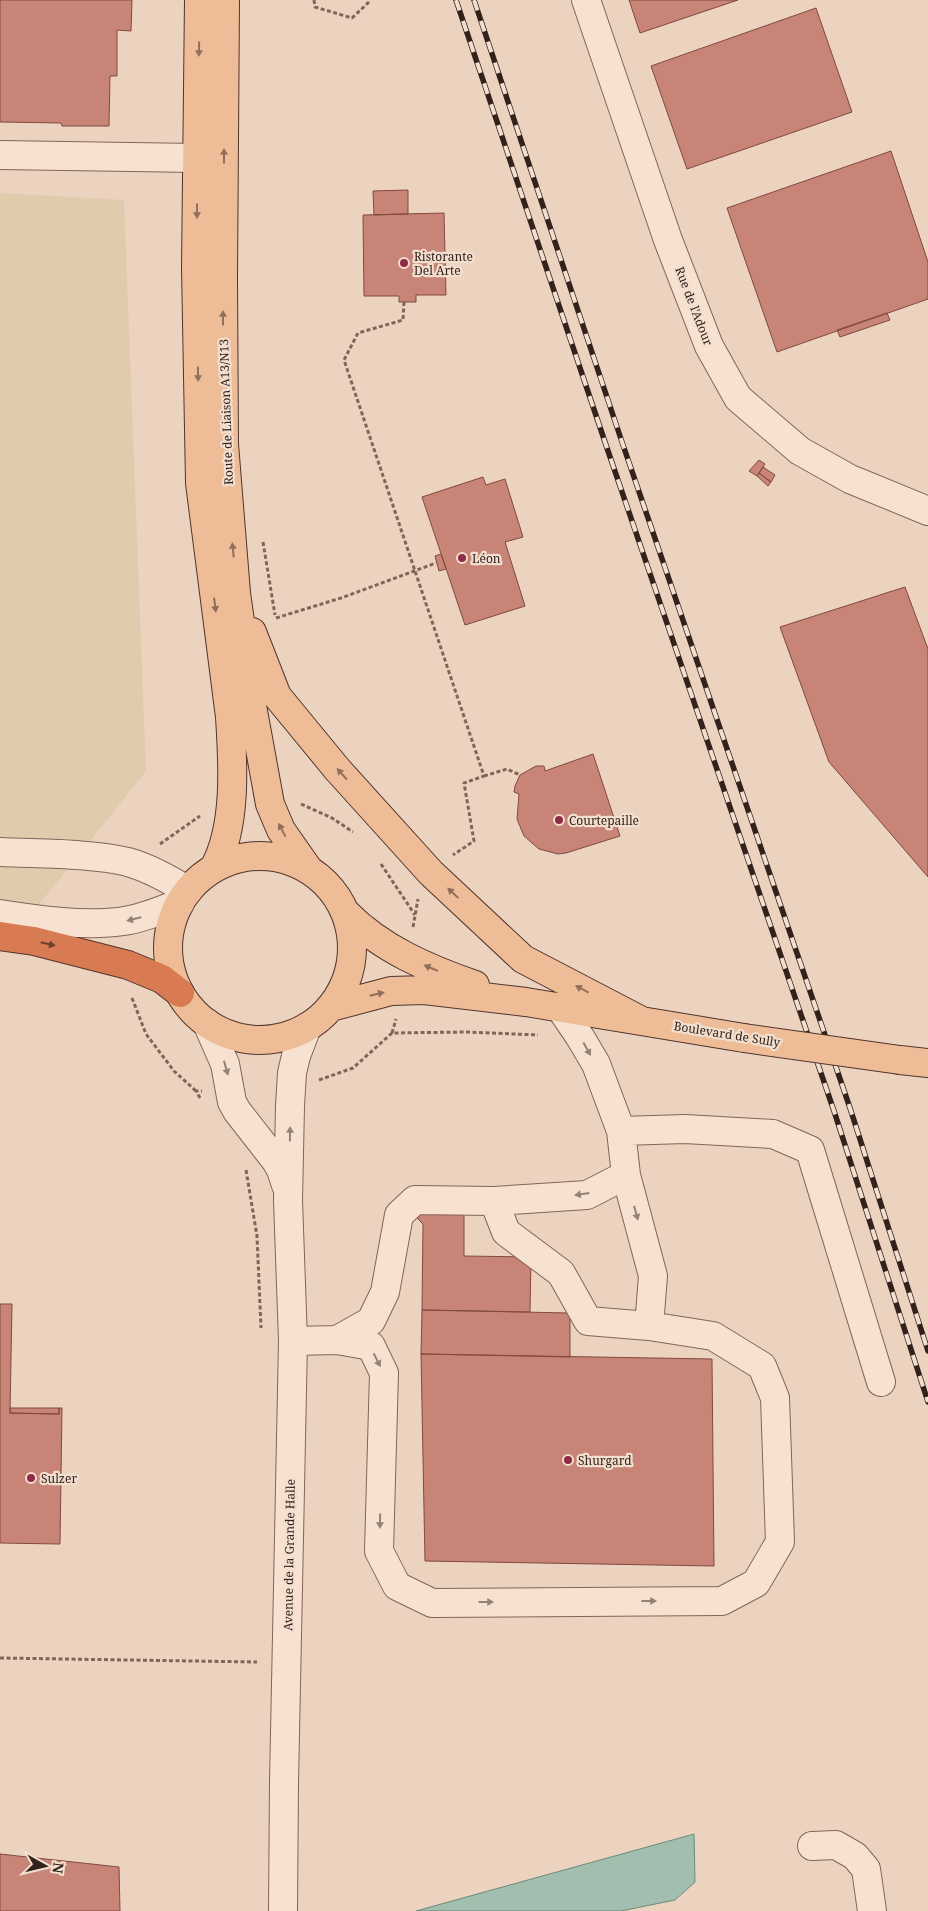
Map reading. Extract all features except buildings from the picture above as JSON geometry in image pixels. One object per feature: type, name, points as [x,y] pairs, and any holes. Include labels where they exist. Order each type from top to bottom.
[{"type":"highway","points":[[0,936],[34,941],[128,965],[162,979],[180,993]]},
{"type":"main road","points":[[199,0],[196,268],[200,483],[230,717],[232,755],[230,805],[224,847],[214,868]]},
{"type":"main road","name":"Route de Liaison A13/N13","points":[[225,0],[224,444],[236,592],[270,804],[281,830],[309,870]]},
{"type":"main road","points":[[236,592],[278,696],[337,770],[431,873],[523,959],[640,1020]]},
{"type":"main road","points":[[256,856],[289,860],[309,870],[327,885],[341,903],[346,913],[352,938],[351,962],[344,986],[330,1007],[307,1027],[290,1035],[262,1040],[233,1036],[207,1023],[192,1010],[180,993],[171,969],[168,943],[172,922],[184,897],[200,878],[214,868],[234,860],[256,856]]},
{"type":"main road","points":[[346,913],[371,936],[409,958],[457,978],[526,1002]]},
{"type":"main road","points":[[330,1007],[376,994],[405,990],[450,992],[526,1002]]},
{"type":"main road","name":"Boulevard de Sully","points":[[526,1002],[744,1038],[928,1063]]},
{"type":"street","name":"Rue de l'Adour","points":[[586,0],[668,240],[709,346],[738,398],[800,451],[850,480],[928,511]]},
{"type":"street","points":[[0,155],[197,158]]},
{"type":"street","points":[[0,852],[105,858],[129,863],[169,880],[184,897],[143,916],[109,923],[86,923],[0,914]]},
{"type":"street","points":[[561,1008],[596,1064],[621,1131],[626,1175],[653,1276],[650,1326]]},
{"type":"street","points":[[207,1023],[225,1064],[232,1102],[279,1166],[288,1200]]},
{"type":"street","points":[[288,1200],[291,1080],[296,1056],[307,1027]]},
{"type":"street","points":[[621,1131],[685,1129],[773,1134],[810,1150],[881,1382]]},
{"type":"street","points":[[337,1340],[371,1321],[385,1292],[399,1215],[415,1200],[494,1201],[587,1195],[626,1175]]},
{"type":"street","name":"Avenue de la Grande Halle","points":[[283,1911],[293,1341],[288,1200]]},
{"type":"street","points":[[293,1341],[337,1340],[370,1346],[384,1373],[379,1551],[397,1586],[432,1603],[722,1601],[756,1583],[780,1542],[775,1398],[762,1366],[713,1336],[650,1326],[588,1321],[560,1273],[506,1232],[494,1201]]},
{"type":"street","points":[[812,1846],[836,1845],[855,1856],[866,1869],[872,1911]]},
{"type":"path","points":[[314,0],[315,7],[352,18],[368,3],[368,0]]},
{"type":"path","points":[[404,302],[403,320],[358,333],[344,360],[484,776]]},
{"type":"path","points":[[263,541],[276,618],[415,572],[436,563]]},
{"type":"path","points":[[452,856],[474,841],[464,783],[507,769],[520,775]]},
{"type":"path","points":[[270,804],[303,804],[332,818],[355,833]]},
{"type":"path","points":[[144,868],[155,848],[176,831],[202,814],[230,805]]},
{"type":"path","points":[[377,858],[415,916]]},
{"type":"path","points":[[128,965],[130,993],[146,1034],[174,1072],[196,1091]]},
{"type":"path","points":[[0,1658],[258,1662]]},
{"type":"shaded area","points":[[0,193],[124,200],[146,771],[0,953]]},
{"type":"shaded area","points":[[694,1834],[695,1882],[675,1900],[621,1911],[416,1911]]},
{"type":"railway","points":[[456,0],[835,1114],[928,1402]]},
{"type":"railway","points":[[474,0],[622,442],[850,1108],[928,1351]]},
{"type":"place","name":"Ristorante Del Arte","points":[[404,263]]},
{"type":"place","name":"Léon","points":[[462,558]]},
{"type":"place","name":"Courtepaille","points":[[559,820]]},
{"type":"place","name":"Shurgard","points":[[568,1460]]},
{"type":"place","name":"Sulzer","points":[[31,1478]]}]
